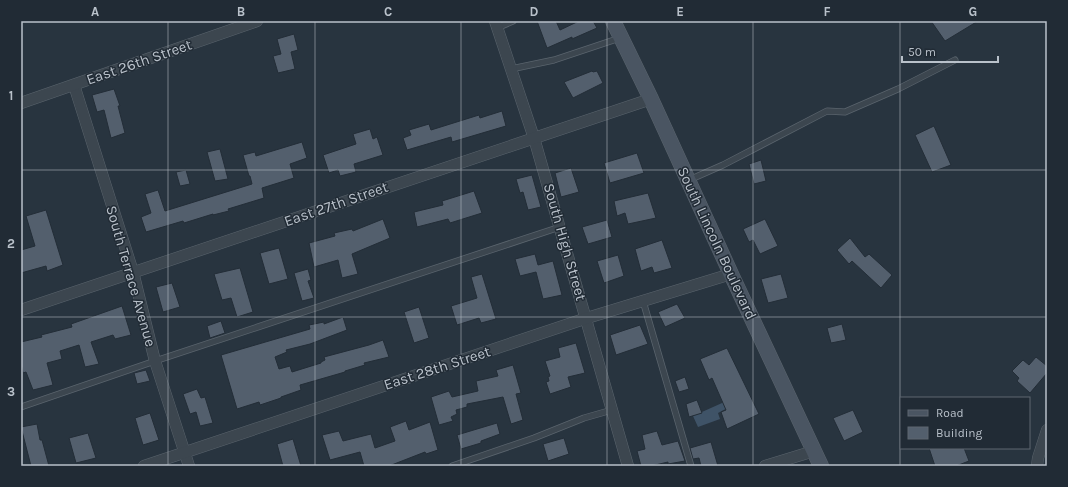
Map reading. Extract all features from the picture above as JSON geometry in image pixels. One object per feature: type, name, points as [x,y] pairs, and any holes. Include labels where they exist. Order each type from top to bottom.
[{"type":"street","name":"East 26th Street","points":[[21,104],[258,21]]},
{"type":"street","name":"South Lincoln Boulevard","points":[[613,21],[651,99],[731,274],[822,466]]},
{"type":"street","name":"South High Street","points":[[496,24],[534,138],[587,318],[628,466]]},
{"type":"street","name":"South Terrace Avenue","points":[[74,85],[133,272],[155,361],[189,466]]},
{"type":"street","name":"East 27th Street","points":[[21,310],[651,99]]},
{"type":"street","name":"East 28th Street","points":[[144,466],[587,318],[731,274]]},
{"type":"street","points":[[1038,466],[1038,458],[1047,430]]},
{"type":"street","points":[[765,466],[814,451]]},
{"type":"lane","points":[[496,24],[514,21]]},
{"type":"lane","points":[[511,69],[554,60],[621,38]]},
{"type":"lane","points":[[688,181],[723,165],[827,111],[845,112],[898,89],[955,60]]},
{"type":"lane","points":[[21,407],[560,227]]},
{"type":"lane","points":[[642,301],[691,466]]},
{"type":"lane","points":[[452,466],[534,438],[584,418],[612,410]]},
{"type":"water","points":[[731,399],[733,405],[718,413],[720,419],[698,427],[693,416]]},
{"type":"building","points":[[537,21],[556,21],[560,30],[579,21],[593,21],[597,28],[547,48]]},
{"type":"building","points":[[931,21],[978,21],[945,41]]},
{"type":"building","points":[[294,34],[298,50],[291,52],[295,69],[278,73],[273,56],[281,54],[277,39]]},
{"type":"building","points":[[592,71],[597,71],[603,83],[573,98],[564,82]]},
{"type":"building","points":[[114,89],[120,106],[118,106],[125,133],[111,138],[104,110],[97,112],[92,95]]},
{"type":"building","points":[[502,111],[506,126],[452,142],[451,137],[407,150],[403,138],[411,135],[409,130],[429,124],[431,130],[479,115],[480,118]]},
{"type":"building","points":[[934,126],[951,165],[932,172],[915,135]]},
{"type":"building","points":[[370,129],[373,139],[377,137],[383,155],[354,164],[356,172],[340,176],[338,170],[329,173],[323,155],[356,144],[353,134]]},
{"type":"building","points":[[302,142],[307,158],[290,164],[294,178],[262,188],[264,198],[228,209],[229,211],[213,214],[184,223],[183,221],[146,232],[141,217],[151,213],[145,194],[158,190],[165,211],[252,184],[243,155],[255,152],[256,156]]},
{"type":"building","points":[[220,149],[228,179],[215,181],[207,152]]},
{"type":"building","points":[[637,153],[644,173],[610,183],[604,163]]},
{"type":"building","points":[[761,160],[766,181],[754,184],[749,164]]},
{"type":"building","points":[[571,168],[579,192],[561,197],[555,173]]},
{"type":"building","points":[[186,170],[190,184],[180,186],[176,172]]},
{"type":"building","points":[[532,175],[541,207],[528,210],[523,192],[520,193],[516,179]]},
{"type":"building","points":[[474,191],[482,213],[450,223],[448,219],[417,227],[414,212],[443,205],[442,201]]},
{"type":"building","points":[[648,193],[656,218],[628,224],[625,213],[617,216],[614,201]]},
{"type":"building","points":[[46,210],[63,265],[47,271],[46,266],[21,273],[21,250],[35,246],[26,216]]},
{"type":"building","points":[[383,219],[390,238],[352,254],[358,274],[342,278],[338,260],[314,267],[309,243],[335,236],[334,233],[352,229],[353,231]]},
{"type":"building","points":[[765,219],[778,246],[760,254],[753,240],[749,242],[743,229]]},
{"type":"building","points":[[607,220],[612,237],[588,244],[582,227]]},
{"type":"building","points":[[850,238],[865,257],[869,254],[892,275],[881,288],[852,261],[849,264],[837,250]]},
{"type":"building","points":[[662,240],[672,268],[654,273],[652,267],[641,271],[635,249]]},
{"type":"building","points":[[279,248],[288,279],[269,284],[260,253]]},
{"type":"building","points":[[535,254],[538,265],[553,261],[562,295],[543,299],[536,272],[520,276],[515,259]]},
{"type":"building","points":[[618,255],[624,276],[604,283],[597,261]]},
{"type":"building","points":[[240,268],[253,312],[237,317],[231,298],[222,300],[214,274]]},
{"type":"building","points":[[308,269],[311,280],[308,281],[314,298],[302,301],[294,273]]},
{"type":"building","points":[[482,274],[496,319],[481,323],[479,318],[457,325],[451,306],[477,298],[471,277]]},
{"type":"building","points":[[781,274],[788,298],[768,303],[761,279]]},
{"type":"building","points":[[172,283],[180,307],[163,312],[156,287]]},
{"type":"building","points":[[677,304],[685,318],[665,327],[658,312]]},
{"type":"building","points":[[122,306],[131,335],[115,339],[113,335],[91,342],[99,364],[85,367],[79,345],[60,351],[62,359],[47,363],[53,385],[33,390],[26,372],[23,373],[21,364],[21,342],[72,327],[71,324]]},
{"type":"building","points":[[419,307],[429,338],[414,343],[404,312]]},
{"type":"building","points":[[343,317],[347,330],[310,344],[286,350],[287,352],[275,357],[279,369],[290,366],[292,372],[321,363],[325,360],[324,357],[383,340],[389,357],[364,363],[365,365],[345,372],[300,385],[301,390],[281,398],[260,405],[259,402],[237,409],[221,355],[310,329],[309,325],[324,322],[324,324]]},
{"type":"building","points":[[221,321],[225,333],[210,338],[207,326]]},
{"type":"building","points":[[842,324],[846,340],[831,343],[827,328]]},
{"type":"building","points":[[640,325],[648,344],[616,355],[610,335]]},
{"type":"building","points":[[576,343],[585,373],[568,377],[571,387],[550,394],[546,382],[549,381],[548,377],[550,376],[545,361],[560,357],[558,348]]},
{"type":"building","points":[[727,348],[759,414],[727,429],[721,412],[726,410],[712,378],[709,380],[700,359]]},
{"type":"building","points":[[1036,357],[1047,366],[1047,373],[1030,393],[1017,381],[1019,378],[1012,371],[1023,360],[1029,365]]},
{"type":"building","points":[[513,365],[521,393],[516,394],[523,420],[511,424],[503,397],[467,404],[467,407],[456,410],[457,414],[451,417],[453,421],[439,425],[431,397],[449,391],[452,397],[478,391],[476,381],[498,376],[496,370]]},
{"type":"building","points":[[146,370],[150,381],[137,384],[134,373]]},
{"type":"building","points":[[685,377],[689,389],[679,392],[675,381]]},
{"type":"building","points":[[197,389],[201,398],[205,397],[213,423],[200,426],[196,412],[190,414],[183,394]]},
{"type":"building","points":[[697,400],[702,413],[689,417],[686,404]]},
{"type":"building","points":[[853,410],[863,432],[844,441],[833,418]]},
{"type":"building","points":[[150,413],[159,440],[143,445],[135,418]]},
{"type":"building","points":[[406,421],[409,430],[430,422],[438,450],[426,454],[425,452],[389,466],[364,466],[360,452],[330,460],[322,435],[339,431],[343,441],[371,434],[375,448],[395,441],[390,427]]},
{"type":"building","points":[[497,423],[500,434],[481,441],[481,443],[461,449],[457,435]]},
{"type":"building","points":[[37,424],[40,440],[42,440],[49,466],[31,466],[21,427]]},
{"type":"building","points":[[657,431],[662,445],[678,441],[685,461],[641,466],[637,451],[645,449],[642,435]]},
{"type":"building","points":[[88,433],[96,458],[76,463],[69,438]]},
{"type":"building","points":[[564,438],[569,454],[548,461],[543,444]]},
{"type":"building","points":[[293,439],[301,466],[283,466],[277,444]]},
{"type":"building","points":[[711,442],[718,466],[701,466],[699,458],[693,459],[690,448]]},
{"type":"building","points":[[929,449],[964,449],[969,461],[956,466],[935,466]]}]
